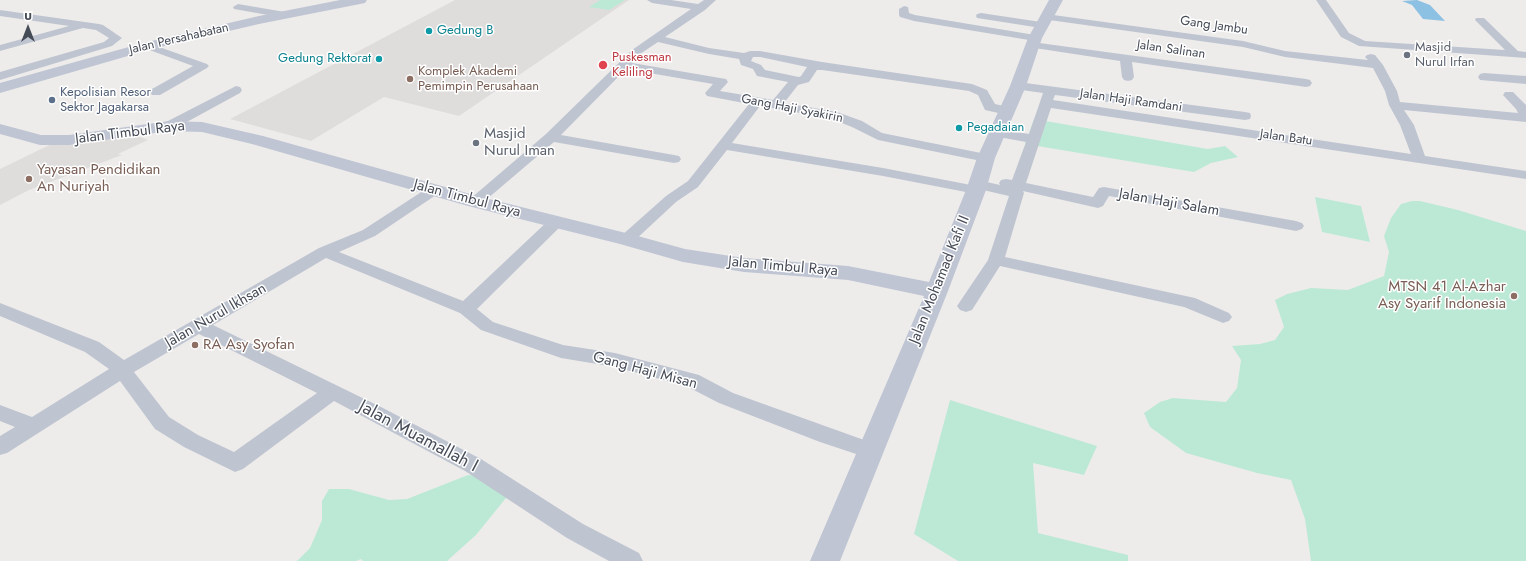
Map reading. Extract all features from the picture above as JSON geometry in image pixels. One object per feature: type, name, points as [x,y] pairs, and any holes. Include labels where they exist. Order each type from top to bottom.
[{"type":"street","name":"Jalan Persahabatan","points":[[0,88],[148,46],[285,15],[360,0]]},
{"type":"street","points":[[652,0],[701,8]]},
{"type":"street","points":[[475,202],[551,136],[636,52],[711,0]]},
{"type":"street","points":[[1321,0],[1346,35],[1363,44],[1521,55]]},
{"type":"street","points":[[238,7],[285,15]]},
{"type":"street","points":[[904,9],[904,15],[914,18],[1049,22],[1146,22]]},
{"type":"street","points":[[0,13],[99,26],[116,38],[108,44],[0,76]]},
{"type":"street","points":[[981,16],[1049,22]]},
{"type":"street","points":[[63,22],[73,20],[101,23],[99,26]]},
{"type":"street","points":[[1480,20],[1521,55]]},
{"type":"street","name":"Jalan Salinan","points":[[1049,22],[1054,49],[1306,83]]},
{"type":"street","name":"Gang Jambu","points":[[1049,22],[1243,44],[1284,54],[1377,65]]},
{"type":"street","name":"Jalan Mohamad Kafi II","points":[[825,561],[937,290],[997,183],[1007,111],[1039,91],[1049,22]]},
{"type":"street","points":[[0,48],[86,25]]},
{"type":"street","points":[[655,38],[709,51],[746,57],[750,54],[760,54],[822,66],[969,87],[981,92],[990,107],[1007,111]]},
{"type":"street","points":[[1363,44],[1377,65],[1391,91],[1395,105],[1407,125],[1419,157]]},
{"type":"street","points":[[148,46],[203,66],[156,92]]},
{"type":"street","points":[[746,57],[745,63],[757,67],[761,73],[796,80],[805,79],[813,67],[822,66]]},
{"type":"street","points":[[1126,58],[1128,77]]},
{"type":"street","name":"Gang Haji Syakirin","points":[[623,65],[722,82],[710,93],[756,103],[832,115],[857,124],[878,136],[997,183]]},
{"type":"street","points":[[1484,76],[1526,80]]},
{"type":"street","points":[[776,105],[796,80]]},
{"type":"street","points":[[169,126],[236,90]]},
{"type":"street","points":[[966,306],[996,260],[997,183],[1030,138],[1039,91]]},
{"type":"street","name":"Jalan Haji Ramdani","points":[[1039,91],[1245,116]]},
{"type":"street","name":"Jalan Batu","points":[[1039,91],[1526,175]]},
{"type":"street","points":[[1395,105],[1526,118],[1522,108],[1510,95]]},
{"type":"street","points":[[628,239],[671,199],[693,184],[756,103]]},
{"type":"street","name":"Jalan Timbul Raya","points":[[0,129],[40,140],[69,140],[169,126],[202,127],[257,140],[475,202],[628,239],[683,255],[744,265],[848,273],[937,290]]},
{"type":"street","points":[[1004,134],[1030,138]]},
{"type":"street","points":[[551,136],[674,159]]},
{"type":"street","points":[[724,145],[883,172],[997,183]]},
{"type":"street","name":"Jalan Haji Salam","points":[[997,183],[1098,203],[1104,191],[1296,226]]},
{"type":"street","name":"Jalan Nurul Ikhsan","points":[[0,447],[32,425],[122,370],[325,252],[369,233],[434,190]]},
{"type":"street","points":[[466,309],[556,222]]},
{"type":"street","name":"Gang Haji Misan","points":[[325,252],[466,309],[487,326],[561,351],[615,360],[692,380],[726,398],[871,451]]},
{"type":"street","points":[[996,260],[1189,302],[1223,317]]},
{"type":"street","points":[[0,309],[92,347],[122,370],[162,423],[191,442],[235,463],[332,392]]},
{"type":"street","name":"Jalan Muamallah I","points":[[198,326],[374,412],[473,465],[575,531],[631,561]]},
{"type":"street","points":[[0,413],[32,425]]},
{"type":"shaded area","name":"Komplek Akademi Pemimpin Perusahaan","points":[[455,0],[629,0],[459,116],[384,97],[311,141],[230,119]]},
{"type":"shaded area","name":"Yayasan Pendidikan An Nuriyah","points":[[135,135],[148,140],[118,154],[122,155],[29,190],[0,205],[0,169],[68,136]]},
{"type":"green space","points":[[600,0],[625,0],[609,10],[589,7]]},
{"type":"green space","points":[[1034,119],[1208,149],[1225,146],[1238,157],[1211,163],[1194,172],[1025,144]]},
{"type":"green space","points":[[1315,197],[1361,206],[1370,242],[1322,232]]},
{"type":"green space","points":[[1412,201],[1420,201],[1458,210],[1526,231],[1526,561],[1311,561],[1305,519],[1291,480],[1257,473],[1186,453],[1150,427],[1144,413],[1160,402],[1173,398],[1226,402],[1237,388],[1241,360],[1232,346],[1260,344],[1275,340],[1284,327],[1275,300],[1287,294],[1311,288],[1348,290],[1384,276],[1389,252],[1384,236],[1391,218],[1401,204]]},
{"type":"green space","points":[[950,400],[1097,446],[1084,475],[1033,463],[1038,533],[1128,555],[1128,561],[958,561],[914,534]]},
{"type":"green space","points":[[468,475],[486,476],[510,493],[476,535],[447,561],[363,561],[361,559],[356,561],[297,561],[310,548],[322,520],[322,501],[329,489],[349,489],[389,500],[407,499]]},
{"type":"water","points":[[1417,0],[1430,5],[1445,21],[1423,19],[1412,5],[1402,1]]},
{"type":"place","name":"Gedung B","points":[[429,31]]},
{"type":"place","name":"Masjid Nurul Irfan","points":[[1407,55]]},
{"type":"place","name":"Gedung Rektorat","points":[[379,59]]},
{"type":"place","name":"Puskesman Keliling","points":[[603,65]]},
{"type":"place","name":"Komplek Akademi Pemimpin Perusahaan","points":[[410,79]]},
{"type":"place","name":"Kepolisian Resor Sektor Jagakarsa","points":[[52,100]]},
{"type":"place","name":"Pegadaian","points":[[959,128]]},
{"type":"place","name":"Masjid Nurul Iman","points":[[476,143]]},
{"type":"place","name":"Yayasan Pendidikan An Nuriyah","points":[[29,179]]},
{"type":"place","name":"MTSN 41 Al-Azhar Asy Syarif Indonesia","points":[[1514,296]]},
{"type":"place","name":"RA Asy Syofan","points":[[195,345]]}]
